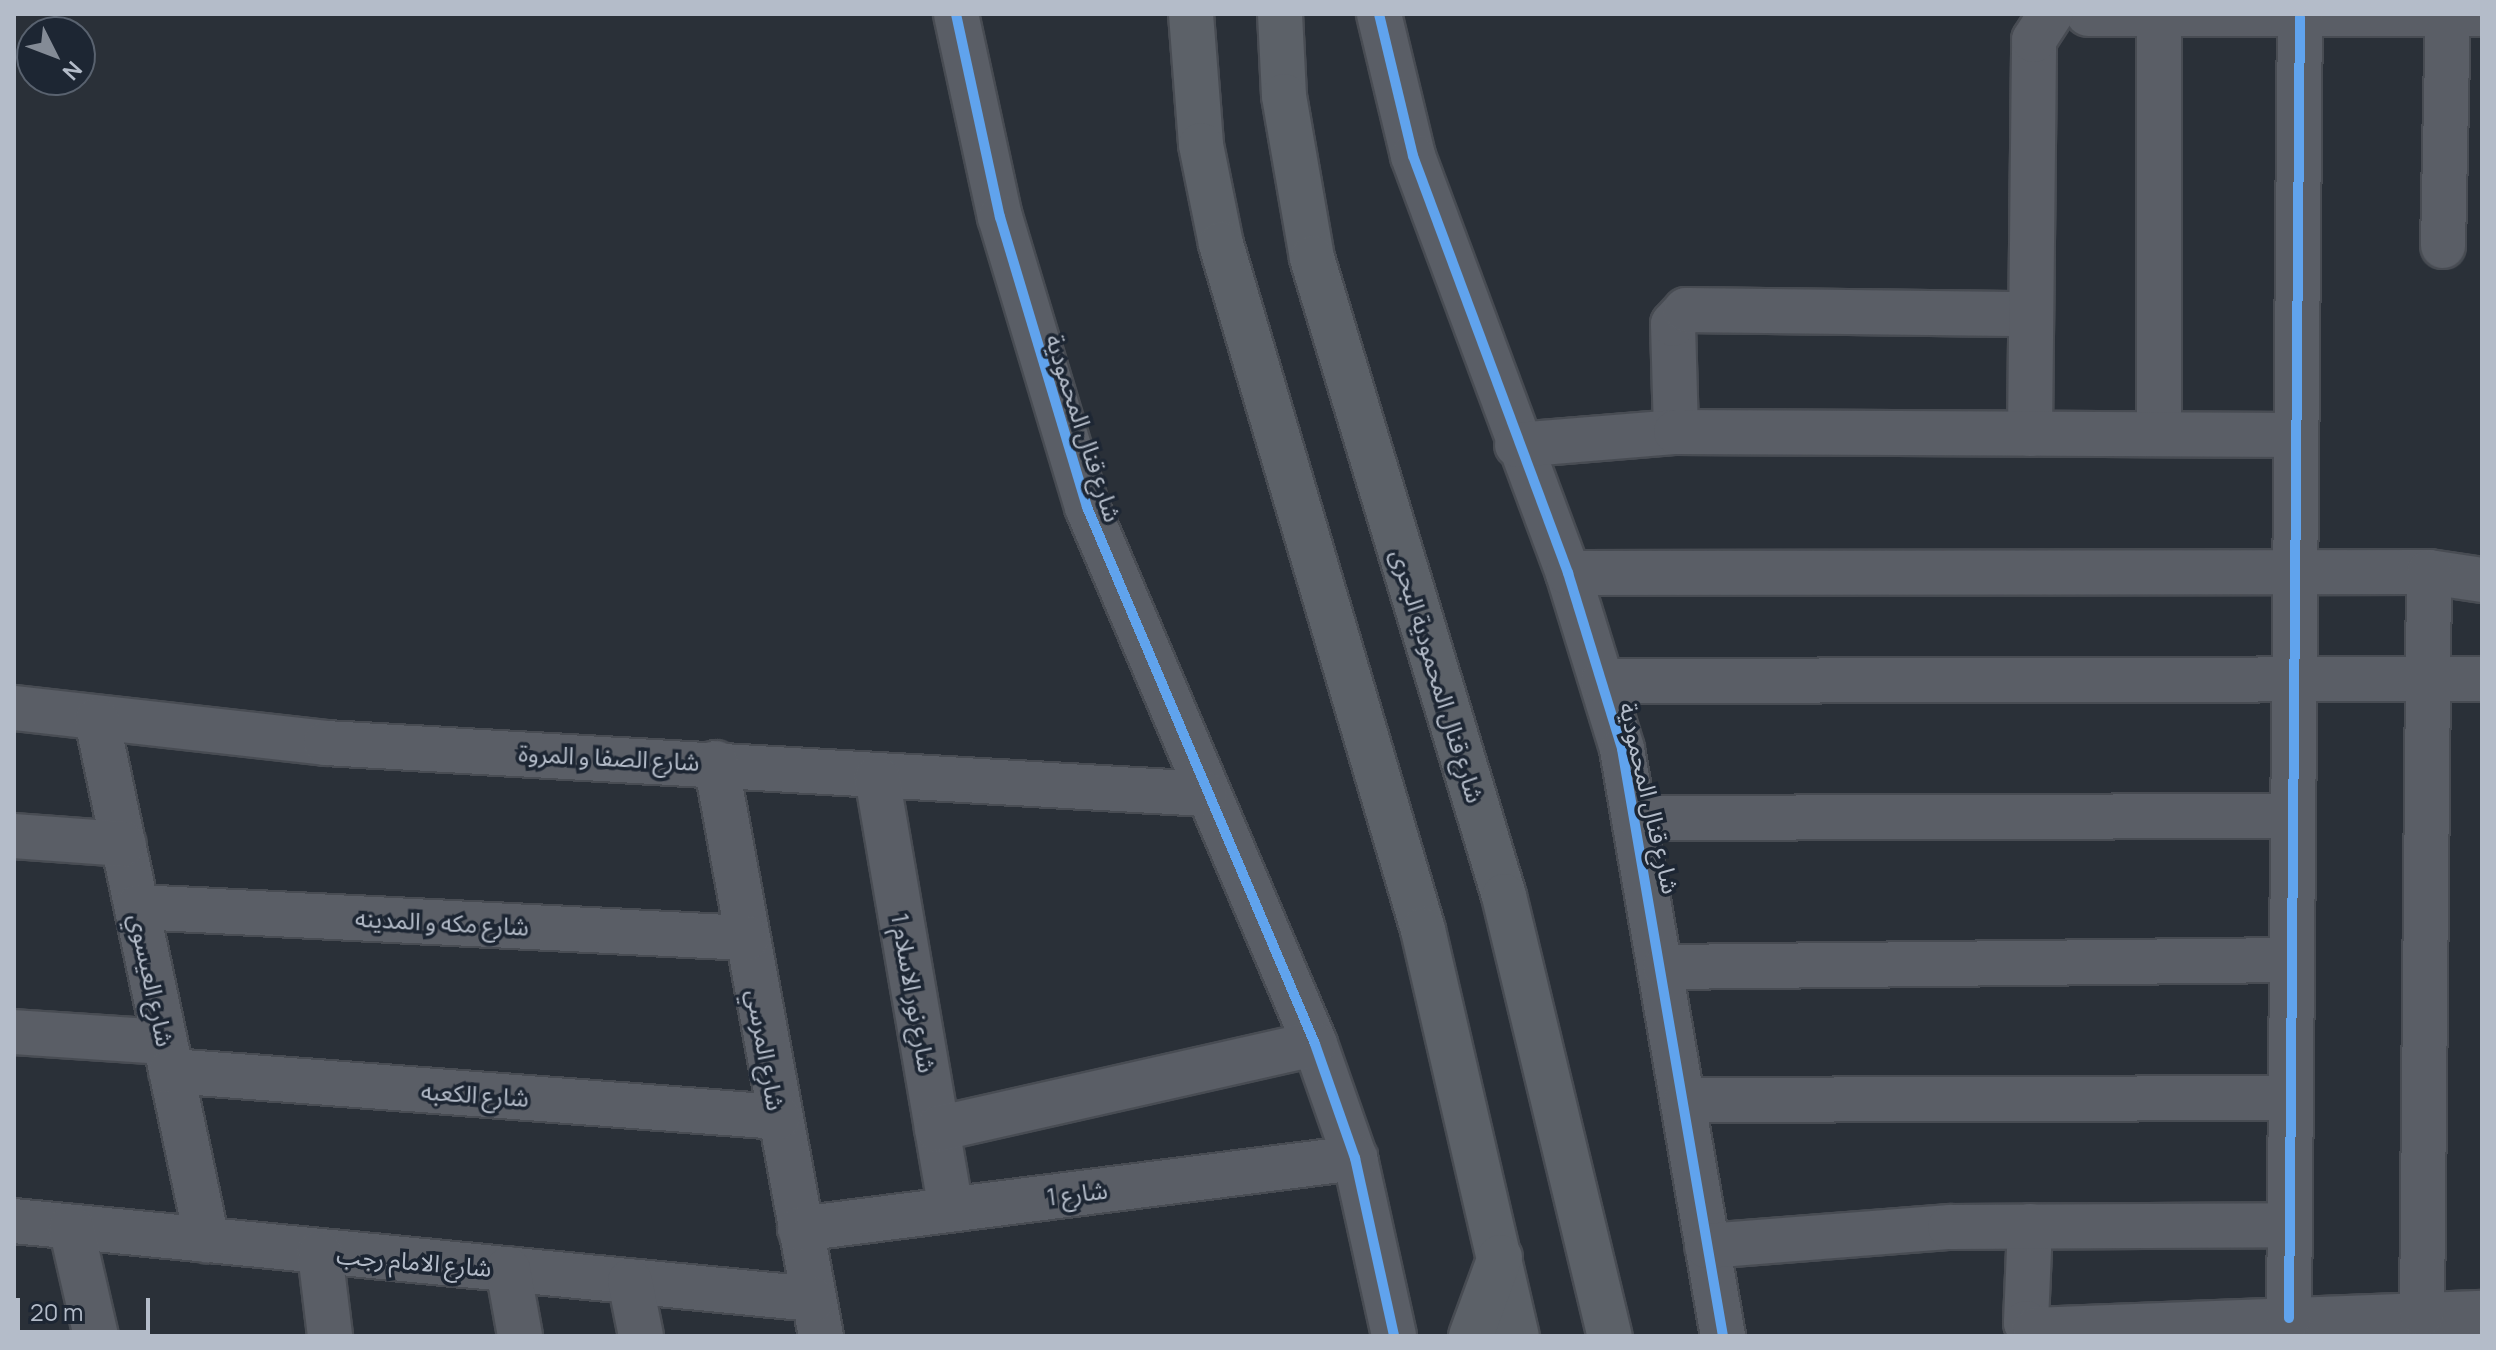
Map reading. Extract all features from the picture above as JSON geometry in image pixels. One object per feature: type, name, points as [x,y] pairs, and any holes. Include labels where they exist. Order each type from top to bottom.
[{"type":"main road","points":[[1191,14],[1201,145],[1221,244],[1372,747],[1517,1336]]},
{"type":"main road","name":"شارع قنال المحمودية البحرى","points":[[1280,14],[1284,96],[1312,258],[1504,896],[1610,1336]]},
{"type":"main road","points":[[1471,1336],[1500,1257]]},
{"type":"street","name":"شارع قنال المحمودية","points":[[956,14],[1040,364],[1098,535],[1205,794],[1315,1044],[1355,1158],[1394,1336]]},
{"type":"street","name":"شارع قنال المحمودية","points":[[1379,14],[1413,156],[1517,445],[1568,573],[1603,681],[1639,818],[1723,1336]]},
{"type":"street","points":[[2030,434],[2034,40],[2051,14]]},
{"type":"street","points":[[2088,14],[2300,17],[2482,14]]},
{"type":"street","points":[[2159,15],[2159,434]]},
{"type":"street","points":[[2443,246],[2448,15]]},
{"type":"street","points":[[2289,1318],[2300,17]]},
{"type":"street","points":[[1676,432],[1673,324],[1686,310],[2030,314]]},
{"type":"street","points":[[1517,445],[1676,432],[2296,435]]},
{"type":"street","points":[[2422,1314],[2429,572]]},
{"type":"street","points":[[1568,573],[2295,575],[2429,572],[2482,580]]},
{"type":"street","points":[[1603,681],[2482,679]]},
{"type":"street","name":"شارع الصفا و المروة","points":[[14,708],[97,720],[326,743],[716,763],[877,777],[1205,794]]},
{"type":"street","name":"شارع العيسوي","points":[[97,720],[207,1240]]},
{"type":"street","name":"شارع المرسي","points":[[716,763],[817,1318]]},
{"type":"street","name":"شارع نور الاسلام 1","points":[[877,777],[951,1209]]},
{"type":"street","points":[[1639,818],[2293,816]]},
{"type":"street","points":[[14,836],[124,844]]},
{"type":"street","name":"شارع مكه و المدينه","points":[[137,907],[747,938]]},
{"type":"street","points":[[1665,967],[2292,960]]},
{"type":"street","name":"شارع الكعبه","points":[[14,1032],[168,1056],[778,1117]]},
{"type":"street","points":[[937,1129],[1315,1044]]},
{"type":"street","points":[[1686,1100],[2290,1098]]},
{"type":"street","name":"شارع 1","points":[[800,1229],[1355,1158]]},
{"type":"street","name":"شارع الامام رجب","points":[[14,1221],[630,1281],[817,1318]]},
{"type":"street","points":[[1707,1246],[2030,1226],[2289,1225]]},
{"type":"street","points":[[2030,1226],[2026,1323],[2035,1330],[2482,1313]]},
{"type":"street","points":[[71,1227],[96,1336]]},
{"type":"street","points":[[320,1253],[330,1336]]},
{"type":"street","points":[[508,1269],[520,1336]]},
{"type":"street","points":[[630,1281],[641,1336]]},
{"type":"cycle path","points":[[956,14],[1000,217],[1087,507],[1315,1044],[1355,1158],[1394,1336]]},
{"type":"cycle path","points":[[1379,14],[1413,156],[1568,573],[1622,749],[1723,1336]]},
{"type":"cycle path","points":[[2289,1318],[2300,17]]}]
